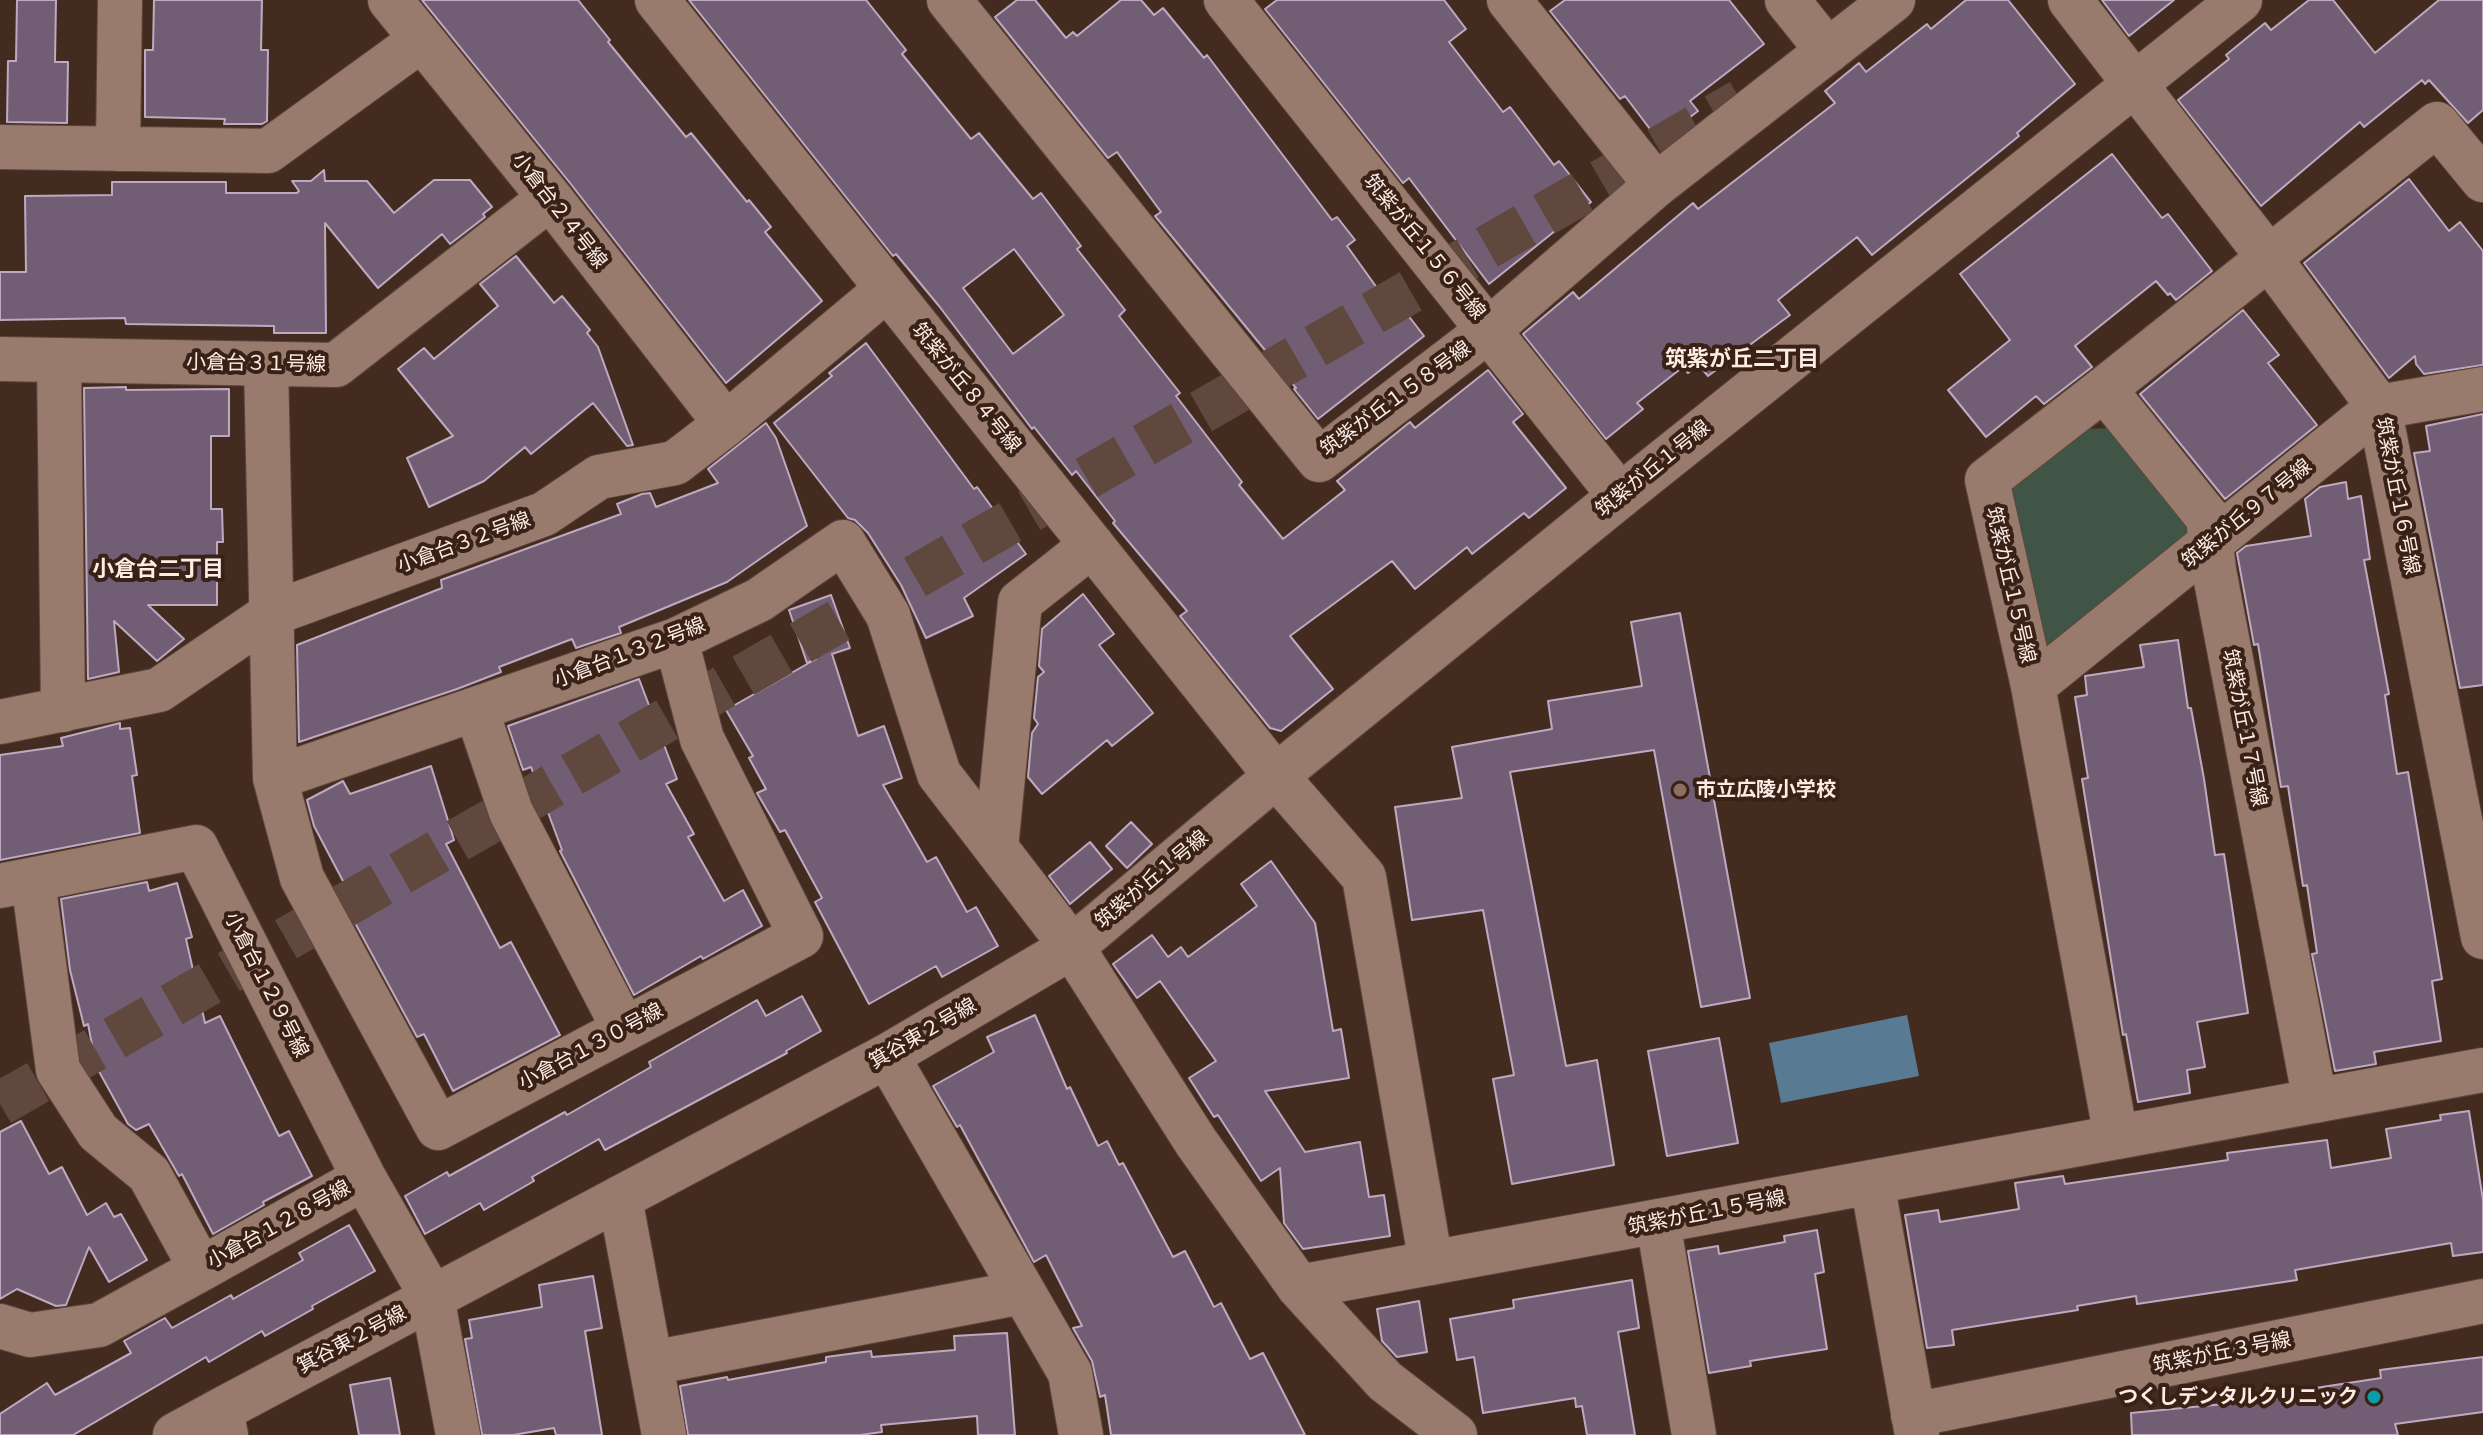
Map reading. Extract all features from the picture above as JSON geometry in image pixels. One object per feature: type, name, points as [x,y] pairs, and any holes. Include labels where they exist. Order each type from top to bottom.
[{"type":"street","points":[[118,149],[120,0]]},
{"type":"street","name":"小倉台２４号線","points":[[390,0],[550,198],[726,424]]},
{"type":"street","name":"筑紫が丘８４号線","points":[[657,0],[1276,776],[1364,877],[1431,1263]]},
{"type":"street","name":"筑紫が丘１５８号線","points":[[949,0],[1319,460],[1490,329],[1656,185],[1893,0]]},
{"type":"street","name":"筑紫が丘１５６号線","points":[[1226,0],[1620,496]]},
{"type":"street","points":[[1509,0],[1656,185]]},
{"type":"street","points":[[1787,0],[1828,51]]},
{"type":"street","name":"筑紫が丘１６号線","points":[[2070,0],[2269,258],[2379,407],[2483,937]]},
{"type":"street","name":"筑紫が丘１号線","points":[[1072,947],[1276,776],[1620,496],[2240,0]]},
{"type":"street","points":[[0,147],[268,151],[421,40]]},
{"type":"street","name":"筑紫が丘１５号線","points":[[2116,1137],[2033,686],[1987,480],[2437,124],[2483,180]]},
{"type":"street","name":"小倉台３１号線","points":[[0,359],[336,365],[550,198]]},
{"type":"street","name":"小倉台３２号線","points":[[0,722],[159,690],[271,614],[544,514],[599,477],[675,463],[887,289]]},
{"type":"street","points":[[59,360],[63,710]]},
{"type":"street","points":[[266,364],[275,778]]},
{"type":"street","name":"筑紫が丘１７号線","points":[[2104,389],[2208,518],[2214,570],[2315,1101]]},
{"type":"street","name":"筑紫が丘９７号線","points":[[2033,686],[2379,407],[2483,389]]},
{"type":"street","name":"小倉台１３２号線","points":[[275,778],[676,640],[759,600],[843,542],[888,615],[939,774],[996,848]]},
{"type":"street","points":[[1092,545],[1020,602],[996,848],[1072,947],[1196,1142],[1299,1287],[1385,1381],[1455,1435]]},
{"type":"street","name":"小倉台１３０号線","points":[[275,778],[302,878],[438,1128],[801,936],[702,739],[676,640]]},
{"type":"street","points":[[476,709],[511,812],[624,1029]]},
{"type":"street","name":"小倉台１２９号線","points":[[16,883],[196,847],[364,1178],[432,1297],[458,1435]]},
{"type":"street","name":"小倉台１２８号線","points":[[16,883],[58,1070],[98,1132],[149,1174],[201,1269],[364,1178]]},
{"type":"street","name":"箕谷東２号線","points":[[175,1435],[223,1423],[432,1297],[887,1056],[1072,947]]},
{"type":"street","points":[[887,1056],[1070,1373],[1081,1435]]},
{"type":"street","name":"筑紫が丘１５号線","points":[[1299,1287],[2483,1070]]},
{"type":"street","points":[[1872,1182],[1915,1425]]},
{"type":"street","points":[[620,1198],[664,1435]]},
{"type":"street","points":[[1658,1222],[1694,1435]]},
{"type":"street","points":[[0,1326],[30,1335],[99,1325],[201,1269]]},
{"type":"street","points":[[651,1363],[1023,1292]]},
{"type":"street","name":"筑紫が丘３号線","points":[[1915,1425],[2483,1301]]},
{"type":"green space","points":[[2114,428],[2201,534],[2044,659],[2009,499],[2018,475],[2079,429]]},
{"type":"water","points":[[1907,1015],[1919,1076],[1781,1103],[1769,1043]]},
{"type":"building","points":[[17,0],[56,0],[55,62],[68,62],[67,123],[7,122],[8,61],[16,61]]},
{"type":"building","points":[[154,0],[262,0],[261,50],[268,50],[267,121],[262,124],[224,124],[225,119],[145,117],[145,50],[153,50]]},
{"type":"building","points":[[422,0],[578,0],[610,40],[608,42],[686,137],[691,133],[771,227],[765,232],[822,301],[726,383]]},
{"type":"building","points":[[689,0],[866,0],[906,50],[902,54],[971,139],[979,133],[1033,199],[1041,193],[1081,246],[1077,249],[1125,310],[1119,316],[1180,393],[1176,396],[1242,482],[1239,485],[1283,539],[1345,490],[1337,481],[1410,422],[1415,428],[1488,370],[1523,414],[1513,422],[1566,488],[1529,518],[1524,513],[1472,554],[1467,547],[1415,589],[1392,561],[1290,636],[1333,689],[1281,731],[1270,728],[1180,616],[1187,611],[1113,523],[1115,521],[1076,471],[1072,475],[1034,427],[1032,429],[939,306],[896,254],[893,256]],"holes":[[[1014,249],[1064,315],[1013,354],[963,288]]]},
{"type":"building","points":[[1017,0],[1035,0],[1066,38],[1073,32],[1077,36],[1121,0],[1141,0],[1154,15],[1163,8],[1204,58],[1207,55],[1332,220],[1337,217],[1355,240],[1347,246],[1390,306],[1397,301],[1424,336],[1318,419],[1155,216],[1161,212],[1117,152],[1108,158],[995,17]]},
{"type":"building","points":[[1277,0],[1444,0],[1466,29],[1449,42],[1503,112],[1510,107],[1554,165],[1559,161],[1591,202],[1489,284],[1409,178],[1403,183],[1265,9]]},
{"type":"building","points":[[1565,0],[1729,0],[1764,44],[1690,101],[1698,111],[1659,141],[1625,96],[1620,99],[1550,11]]},
{"type":"building","points":[[1966,0],[2008,0],[2075,84],[2017,133],[2019,136],[1872,255],[1857,237],[1778,300],[1790,315],[1708,376],[1698,364],[1688,373],[1683,367],[1637,403],[1643,409],[1606,439],[1523,334],[1573,292],[1579,299],[1693,203],[1698,209],[1835,103],[1825,91],[1859,63],[1866,72],[1927,24],[1931,29]]},
{"type":"building","points":[[2102,0],[2174,0],[2129,36]]},
{"type":"building","points":[[2309,0],[2333,0],[2375,53],[2439,0],[2483,0],[2483,110],[2468,123],[2429,80],[2425,84],[2422,80],[2364,127],[2360,122],[2261,206],[2178,100],[2229,59],[2226,55],[2265,23],[2271,30]]},
{"type":"building","points":[[2112,154],[2162,218],[2168,214],[2212,271],[2176,300],[2156,281],[2075,346],[2092,367],[2044,404],[2036,396],[1986,437],[1948,390],[2010,340],[1960,274]]},
{"type":"building","points":[[324,170],[325,181],[367,181],[394,213],[434,180],[470,180],[492,207],[483,214],[485,217],[450,244],[442,234],[378,288],[325,223],[326,333],[274,333],[274,326],[126,324],[125,318],[0,320],[0,272],[26,272],[25,196],[112,195],[112,182],[226,182],[226,193],[297,193],[299,191],[292,181],[311,181]]},
{"type":"building","points":[[2409,179],[2449,231],[2460,222],[2483,251],[2483,365],[2424,374],[2416,364],[2415,356],[2389,378],[2304,263]]},
{"type":"building","points":[[516,256],[554,303],[562,296],[590,330],[587,333],[598,347],[633,445],[627,446],[593,403],[531,454],[525,447],[484,481],[429,507],[407,458],[453,436],[398,369],[424,348],[434,359],[498,306],[480,284]]},
{"type":"building","points":[[2243,310],[2279,355],[2268,363],[2317,425],[2225,499],[2140,394]]},
{"type":"building","points":[[866,343],[1026,554],[964,598],[973,616],[926,638],[901,585],[868,533],[855,520],[848,518],[774,423],[832,376],[829,373]]},
{"type":"building","points":[[126,387],[126,390],[229,389],[229,436],[211,436],[211,509],[222,509],[223,542],[217,542],[217,605],[148,605],[184,639],[157,661],[114,621],[119,672],[88,679],[84,388]]},
{"type":"building","points":[[2483,414],[2483,685],[2460,688],[2414,453],[2430,451],[2426,426]]},
{"type":"building","points":[[766,423],[776,438],[807,526],[727,582],[619,627],[621,633],[576,648],[572,639],[499,667],[501,672],[457,689],[299,742],[297,645],[442,588],[441,580],[621,514],[617,504],[642,494],[650,493],[656,507],[718,483],[708,469]]},
{"type":"building","points":[[2346,482],[2348,499],[2361,496],[2370,559],[2364,560],[2389,694],[2385,695],[2397,774],[2408,772],[2442,979],[2432,981],[2441,1041],[2374,1052],[2376,1064],[2335,1071],[2312,954],[2317,953],[2307,885],[2303,886],[2288,786],[2281,787],[2258,644],[2254,645],[2237,553],[2246,546],[2311,536],[2305,499],[2320,487]]},
{"type":"building","points":[[1083,594],[1114,634],[1099,645],[1153,713],[1112,746],[1107,740],[1042,794],[1028,777],[1032,733],[1038,724],[1034,718],[1038,677],[1044,672],[1039,666],[1042,629]]},
{"type":"building","points":[[831,595],[850,648],[832,654],[858,736],[884,726],[902,778],[883,785],[927,862],[936,857],[967,912],[976,907],[998,946],[942,977],[936,966],[869,1004],[815,902],[822,898],[785,830],[780,832],[757,793],[766,789],[749,758],[753,756],[726,710],[816,659],[807,663],[789,610]]},
{"type":"building","points":[[1680,613],[1750,998],[1701,1007],[1654,750],[1510,772],[1566,1066],[1597,1060],[1614,1165],[1512,1184],[1493,1079],[1514,1075],[1483,910],[1412,920],[1395,807],[1462,798],[1452,747],[1552,729],[1548,701],[1642,686],[1631,622]]},
{"type":"building","points":[[2178,640],[2215,855],[2224,854],[2248,1013],[2197,1022],[2205,1067],[2187,1070],[2190,1093],[2138,1102],[2126,1034],[2123,1035],[2082,779],[2088,778],[2075,697],[2087,695],[2085,676],[2144,667],[2140,645]]},
{"type":"building","points":[[639,679],[677,779],[666,784],[694,834],[688,837],[724,901],[743,890],[762,926],[703,959],[701,956],[634,995],[560,851],[531,767],[523,770],[508,726]]},
{"type":"building","points":[[120,723],[120,729],[130,728],[137,775],[132,776],[140,833],[0,860],[0,755],[63,746],[61,738]]},
{"type":"building","points":[[431,766],[454,840],[446,844],[500,948],[511,942],[560,1035],[453,1091],[424,1034],[417,1037],[336,888],[344,883],[314,826],[307,800],[343,781],[350,794]]},
{"type":"building","points":[[1131,822],[1152,844],[1127,868],[1106,846]]},
{"type":"building","points":[[1090,842],[1112,869],[1070,904],[1049,876]]},
{"type":"building","points":[[1271,861],[1315,923],[1333,1031],[1341,1029],[1349,1078],[1265,1091],[1305,1152],[1360,1142],[1369,1197],[1384,1195],[1390,1236],[1303,1249],[1284,1223],[1280,1168],[1261,1181],[1218,1115],[1214,1117],[1189,1078],[1216,1061],[1160,981],[1137,998],[1113,964],[1152,935],[1168,957],[1181,947],[1188,957],[1257,906],[1241,884]]},
{"type":"building","points":[[147,882],[149,891],[177,883],[192,937],[186,939],[205,1023],[220,1016],[279,1136],[289,1131],[312,1176],[213,1234],[182,1174],[179,1176],[149,1124],[136,1130],[128,1124],[96,1066],[88,1024],[84,1026],[70,970],[61,899]]},
{"type":"building","points":[[802,996],[821,1031],[787,1053],[605,1150],[599,1139],[532,1177],[534,1181],[484,1210],[480,1203],[425,1234],[405,1196],[447,1172],[449,1176],[565,1112],[567,1115],[651,1067],[649,1062],[757,1000],[766,1016]]},
{"type":"building","points":[[1035,1015],[1067,1089],[1070,1087],[1098,1146],[1107,1141],[1119,1165],[1123,1163],[1173,1257],[1185,1251],[1214,1307],[1221,1303],[1250,1359],[1263,1353],[1305,1435],[1111,1435],[1105,1395],[1100,1397],[1092,1361],[1073,1328],[1082,1326],[1046,1255],[1034,1262],[960,1125],[957,1127],[933,1086],[994,1052],[987,1037]]},
{"type":"building","points":[[1719,1038],[1738,1143],[1667,1156],[1648,1051]]},
{"type":"building","points":[[2469,1111],[2483,1200],[2483,1252],[2453,1256],[2451,1243],[2295,1270],[2297,1280],[2137,1304],[2136,1296],[2077,1306],[2078,1310],[1952,1330],[1954,1345],[1927,1348],[1905,1215],[1938,1210],[1940,1222],[2019,1209],[2015,1183],[2063,1176],[2065,1184],[2228,1160],[2227,1153],[2327,1140],[2331,1168],[2391,1158],[2386,1129],[2441,1120],[2440,1115]]},
{"type":"building","points":[[21,1121],[49,1174],[62,1167],[87,1215],[106,1203],[114,1217],[121,1214],[147,1260],[109,1282],[89,1247],[66,1305],[56,1306],[17,1289],[0,1299],[0,1132]]},
{"type":"building","points":[[349,1225],[375,1271],[312,1306],[313,1309],[265,1336],[262,1331],[209,1362],[206,1357],[73,1435],[0,1435],[0,1414],[47,1383],[55,1395],[131,1353],[124,1341],[165,1318],[172,1328],[231,1295],[233,1299],[303,1260],[299,1253]]},
{"type":"building","points":[[1817,1230],[1824,1272],[1815,1274],[1827,1349],[1750,1361],[1751,1366],[1709,1373],[1688,1251],[1718,1246],[1719,1254],[1785,1242],[1784,1236]]},
{"type":"building","points":[[593,1276],[602,1328],[585,1331],[602,1435],[556,1435],[554,1428],[513,1435],[482,1435],[465,1339],[472,1338],[469,1320],[542,1307],[539,1285]]},
{"type":"building","points":[[1632,1280],[1639,1328],[1618,1332],[1635,1435],[1587,1435],[1582,1406],[1576,1407],[1575,1398],[1483,1413],[1474,1357],[1457,1360],[1450,1319],[1514,1308],[1513,1300]]},
{"type":"building","points":[[1419,1301],[1427,1352],[1397,1357],[1382,1341],[1377,1309]]},
{"type":"building","points":[[1007,1333],[1015,1435],[978,1435],[977,1416],[881,1425],[882,1432],[860,1435],[688,1435],[680,1386],[727,1377],[728,1380],[826,1362],[826,1357],[871,1351],[872,1357],[955,1350],[954,1336]]},
{"type":"building","points":[[2483,1357],[2483,1412],[2395,1424],[2398,1435],[2132,1435],[2131,1413],[2276,1399],[2276,1394],[2381,1378],[2380,1370]]},
{"type":"building","points":[[390,1378],[400,1435],[359,1435],[350,1385]]},
{"type":"tunnel","points":[[0,1104],[1741,101]]},
{"type":"place","name":"市立広陵小学校","points":[[1680,790]]},
{"type":"place","name":"つくしデンタルクリニック","points":[[2374,1397]]},
{"type":"district","name":"筑紫が丘二丁目","points":[[1742,360]]},
{"type":"district","name":"小倉台二丁目","points":[[158,570]]}]
